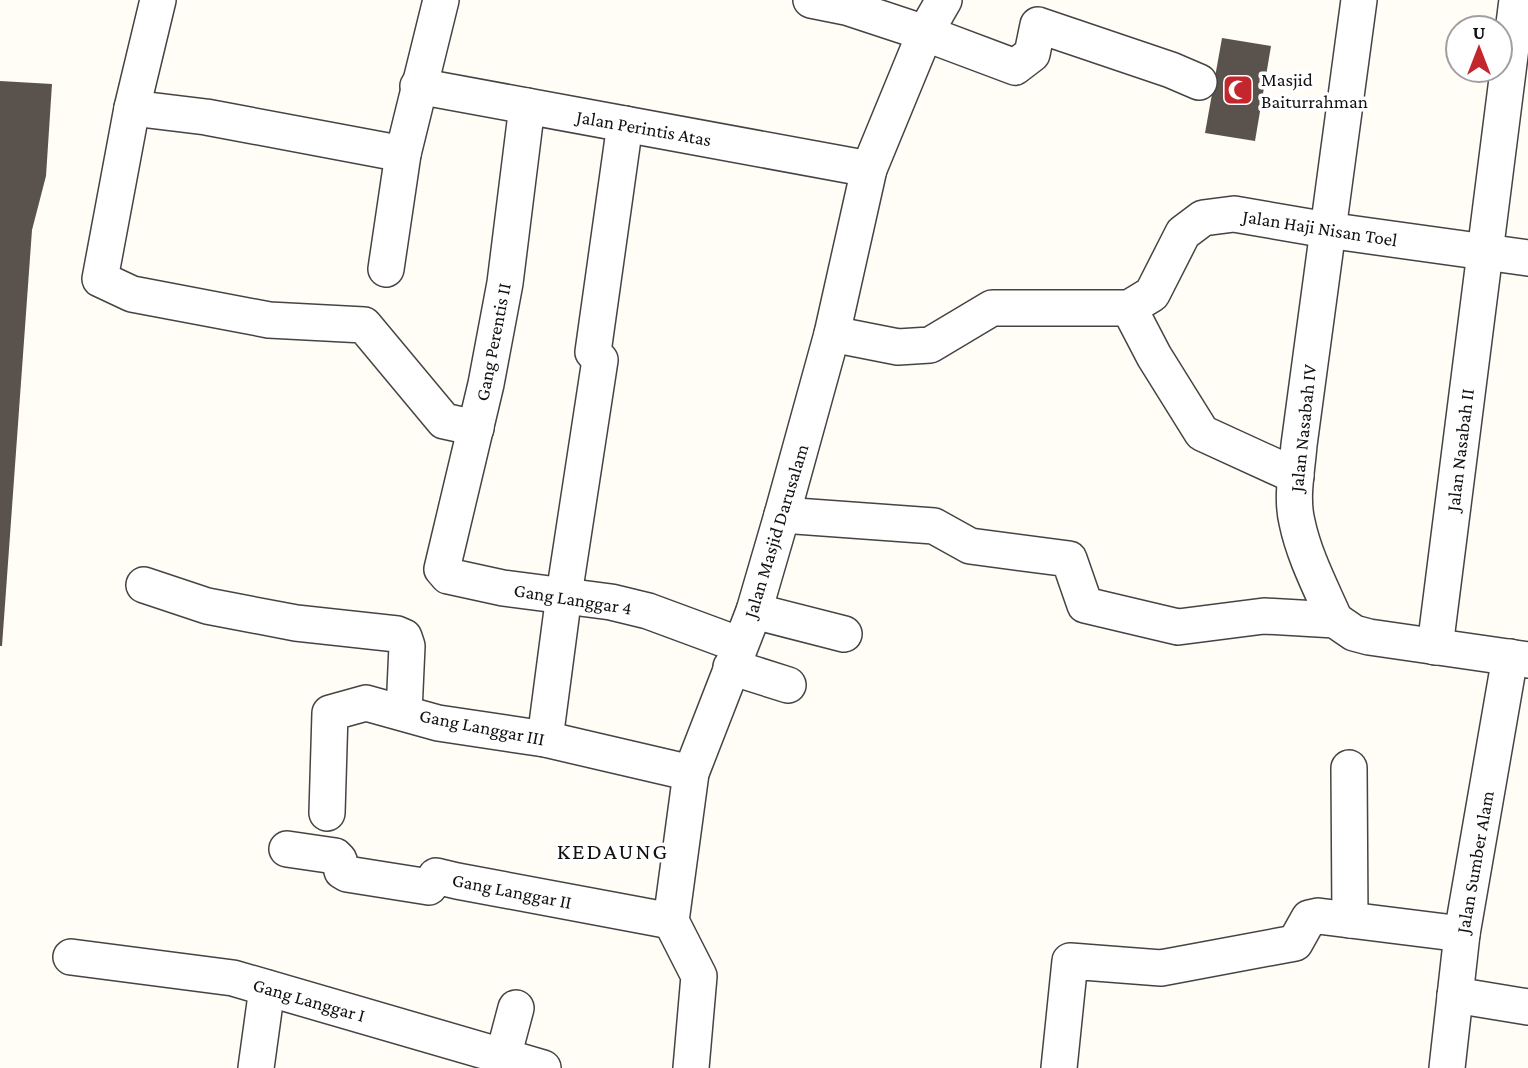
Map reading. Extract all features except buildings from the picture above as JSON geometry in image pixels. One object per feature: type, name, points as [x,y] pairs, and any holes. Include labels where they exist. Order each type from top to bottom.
[{"type":"street","points":[[158,0],[132,108],[100,279],[132,293],[269,320],[364,326],[444,421],[476,429]]},
{"type":"street","points":[[386,269],[403,154],[441,0]]},
{"type":"street","points":[[811,0],[846,8],[930,35],[1015,67],[1032,54],[1038,25],[1199,82]]},
{"type":"street","name":"Jalan Masjid Darusalam","points":[[671,921],[691,774],[754,611],[832,334],[869,169],[944,0]]},
{"type":"street","name":"Jalan Nasabah IV","points":[[1335,620],[1311,567],[1296,521],[1296,476],[1359,0]]},
{"type":"street","name":"Jalan Nasabah II","points":[[1436,647],[1517,0]]},
{"type":"street","name":"Jalan Perintis Atas","points":[[418,86],[869,169]]},
{"type":"street","name":"Gang Perentis II","points":[[444,574],[443,564],[476,429],[505,283],[527,106]]},
{"type":"street","points":[[132,108],[205,117],[403,154]]},
{"type":"street","points":[[545,739],[600,360],[593,352],[625,124]]},
{"type":"street","name":"Jalan Haji Nisan Toel","points":[[1129,308],[1152,294],[1183,233],[1203,218],[1234,214],[1528,258]]},
{"type":"street","points":[[832,334],[898,347],[930,345],[992,308],[1129,308],[1154,356],[1202,433],[1296,476]]},
{"type":"street","points":[[782,515],[934,526],[970,546],[1069,559],[1085,605],[1178,627],[1264,616],[1335,620],[1354,633],[1519,659]]},
{"type":"street","name":"Gang Langgar 4","points":[[444,574],[503,588],[611,602],[648,611],[788,685]]},
{"type":"street","points":[[144,584],[207,606],[296,623],[404,637],[407,646],[404,712]]},
{"type":"street","points":[[754,611],[844,634]]},
{"type":"street","name":"Jalan Sumber Alam","points":[[1447,1068],[1462,934],[1519,659]]},
{"type":"street","name":"Gang Langgar III","points":[[327,813],[330,713],[366,703],[438,723],[545,739],[691,774]]},
{"type":"street","points":[[1349,768],[1350,920]]},
{"type":"street","name":"Gang Langgar II","points":[[287,849],[335,856],[342,871],[347,874],[429,887],[436,876],[442,876],[671,921]]},
{"type":"street","points":[[1059,1068],[1070,961],[1161,968],[1296,943],[1309,918],[1314,916],[1462,934]]},
{"type":"street","points":[[671,921],[699,976],[691,1068]]},
{"type":"street","name":"Gang Langgar I","points":[[71,957],[233,978],[543,1068]]},
{"type":"street","points":[[256,1068],[267,988]]},
{"type":"street","points":[[1455,995],[1528,1007]]},
{"type":"street","points":[[503,1057],[516,1008]]},
{"type":"place","name":"Masjid Baiturrahman","points":[[1238,90]]},
{"type":"district","name":"KEDAUNG","points":[[613,851]]}]
